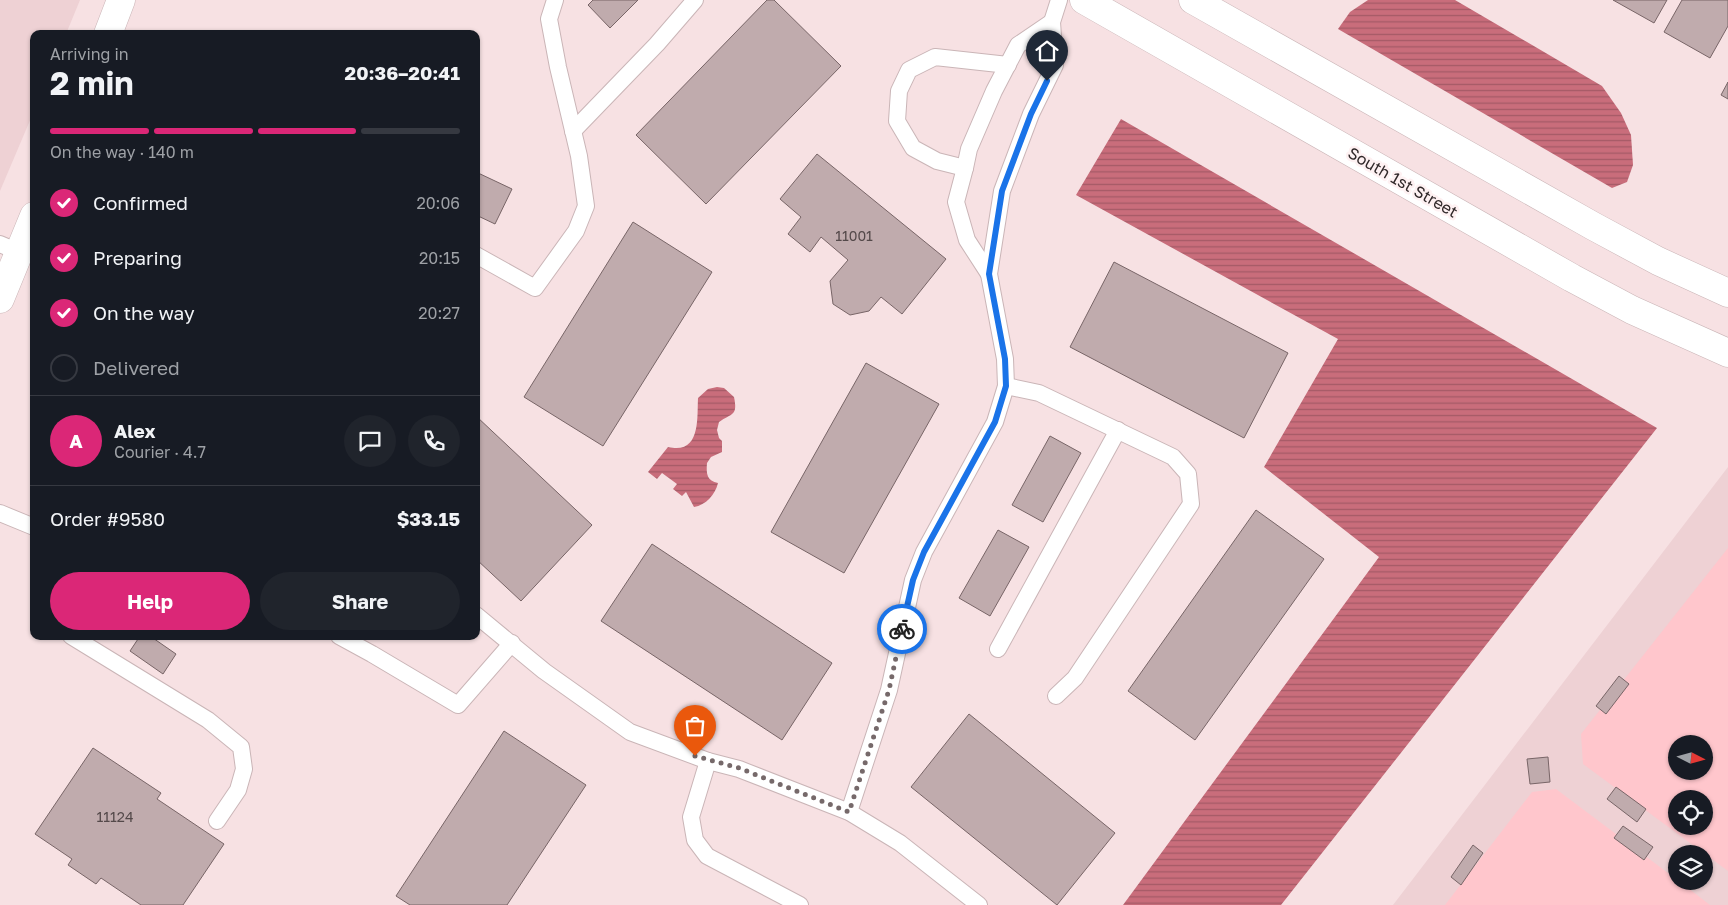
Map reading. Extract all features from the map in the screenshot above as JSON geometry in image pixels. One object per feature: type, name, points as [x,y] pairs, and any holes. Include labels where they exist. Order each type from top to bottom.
[{"type":"main road","points":[[110,30],[121,0]]},
{"type":"main road","name":"South 1st Street","points":[[1084,0],[1572,278],[1632,310],[1728,353]]},
{"type":"main road","points":[[1193,0],[1593,226],[1658,261],[1728,293]]},
{"type":"main road","points":[[0,299],[9,248],[30,221]]},
{"type":"lane","points":[[480,257],[535,288],[576,231],[586,206],[579,156],[549,19],[555,0]]},
{"type":"lane","points":[[573,131],[657,44],[695,0]]},
{"type":"lane","points":[[849,812],[889,690],[913,580],[918,566],[995,422],[1006,386],[1005,359],[989,274],[1002,191],[1031,114],[1055,65],[1052,22],[1059,0]]},
{"type":"lane","points":[[989,274],[967,240],[956,202],[964,168],[969,149],[994,91],[1018,45],[1052,22]]},
{"type":"lane","points":[[964,168],[937,161],[913,148],[897,121],[899,91],[909,70],[935,57],[1008,65]]},
{"type":"lane","points":[[1006,386],[1038,393],[1118,430],[1173,457],[1188,474],[1192,504],[1074,678],[1056,696]]},
{"type":"lane","points":[[998,649],[1118,430]]},
{"type":"lane","points":[[0,512],[30,525]]},
{"type":"lane","points":[[480,617],[544,671],[630,732],[708,761],[739,768],[849,812],[900,843],[979,905]]},
{"type":"lane","points":[[78,640],[208,720],[241,747],[244,769],[238,790],[217,821]]},
{"type":"lane","points":[[346,640],[458,705],[512,643]]},
{"type":"lane","points":[[708,761],[691,817],[695,840],[707,856],[800,905]]},
{"type":"shaded area","points":[[0,0],[80,0],[68,30],[30,30],[30,120],[0,191]]},
{"type":"shaded area","points":[[1368,0],[1455,0],[1602,86],[1621,113],[1631,135],[1633,165],[1627,182],[1612,188],[1338,29],[1350,12]]},
{"type":"shaded area","points":[[1121,119],[1657,428],[1281,905],[1123,905],[1379,557],[1264,467],[1338,339],[1076,195]]},
{"type":"shaded area","points":[[724,388],[734,397],[735,408],[733,413],[719,422],[717,430],[722,441],[722,452],[711,457],[707,463],[709,479],[718,483],[717,487],[706,502],[694,507],[686,492],[682,496],[673,489],[677,484],[662,473],[657,479],[648,472],[668,447],[679,448],[686,446],[692,440],[697,424],[698,398],[708,389]]},
{"type":"shaded area","points":[[1728,467],[1728,905],[1393,905]]},
{"type":"shaded area","points":[[1728,548],[1728,871],[1713,860],[1713,845],[1693,845],[1679,835],[1713,835],[1713,790],[1668,790],[1668,827],[1583,764],[1581,734]]},
{"type":"shaded area","points":[[1556,789],[1668,873],[1668,890],[1691,890],[1710,905],[1445,905],[1532,792]]},
{"type":"building","points":[[593,0],[638,0],[610,28],[588,5]]},
{"type":"building","points":[[767,0],[774,0],[841,66],[706,204],[636,135]]},
{"type":"building","points":[[1613,0],[1667,0],[1654,23]]},
{"type":"building","points":[[1682,0],[1728,0],[1728,26],[1710,58],[1664,32]]},
{"type":"building","points":[[1728,82],[1728,99],[1721,95]]},
{"type":"building","points":[[817,154],[946,259],[902,314],[881,297],[869,311],[850,315],[833,304],[830,281],[848,260],[821,237],[810,252],[788,234],[801,217],[780,199]]},
{"type":"building","points":[[480,174],[512,189],[495,224],[480,217]]},
{"type":"building","points":[[633,222],[712,272],[603,446],[524,397]]},
{"type":"building","points":[[1114,262],[1288,353],[1244,438],[1070,347]]},
{"type":"building","points":[[866,363],[939,404],[844,573],[771,532]]},
{"type":"building","points":[[480,420],[592,525],[521,601],[480,563]]},
{"type":"building","points":[[1050,436],[1081,453],[1043,522],[1012,505]]},
{"type":"building","points":[[1256,510],[1324,559],[1195,740],[1128,691]]},
{"type":"building","points":[[998,530],[1029,547],[990,616],[959,598]]},
{"type":"building","points":[[652,544],[832,663],[782,740],[601,621]]},
{"type":"building","points":[[137,640],[156,640],[176,654],[163,674],[130,651]]},
{"type":"building","points":[[1619,676],[1629,684],[1606,714],[1596,706]]},
{"type":"building","points":[[969,714],[1115,833],[1057,905],[911,787]]},
{"type":"building","points":[[504,731],[586,785],[507,905],[410,905],[396,896]]},
{"type":"building","points":[[93,748],[161,793],[157,799],[224,844],[183,905],[141,905],[101,878],[96,884],[68,865],[72,859],[35,834]]},
{"type":"building","points":[[1548,757],[1550,782],[1530,784],[1527,759]]},
{"type":"building","points":[[1616,787],[1646,809],[1637,822],[1607,799]]},
{"type":"building","points":[[1623,826],[1653,847],[1644,860],[1614,838]]},
{"type":"building","points":[[1473,845],[1483,853],[1461,885],[1451,877]]},
{"type":"way so far","points":[[695,756],[739,768],[849,812],[889,690],[902,629]]},
{"type":"route","points":[[902,629],[913,580],[924,552],[995,422],[1006,386],[1005,359],[989,274],[1002,191],[1031,114],[1047,81]]}]
